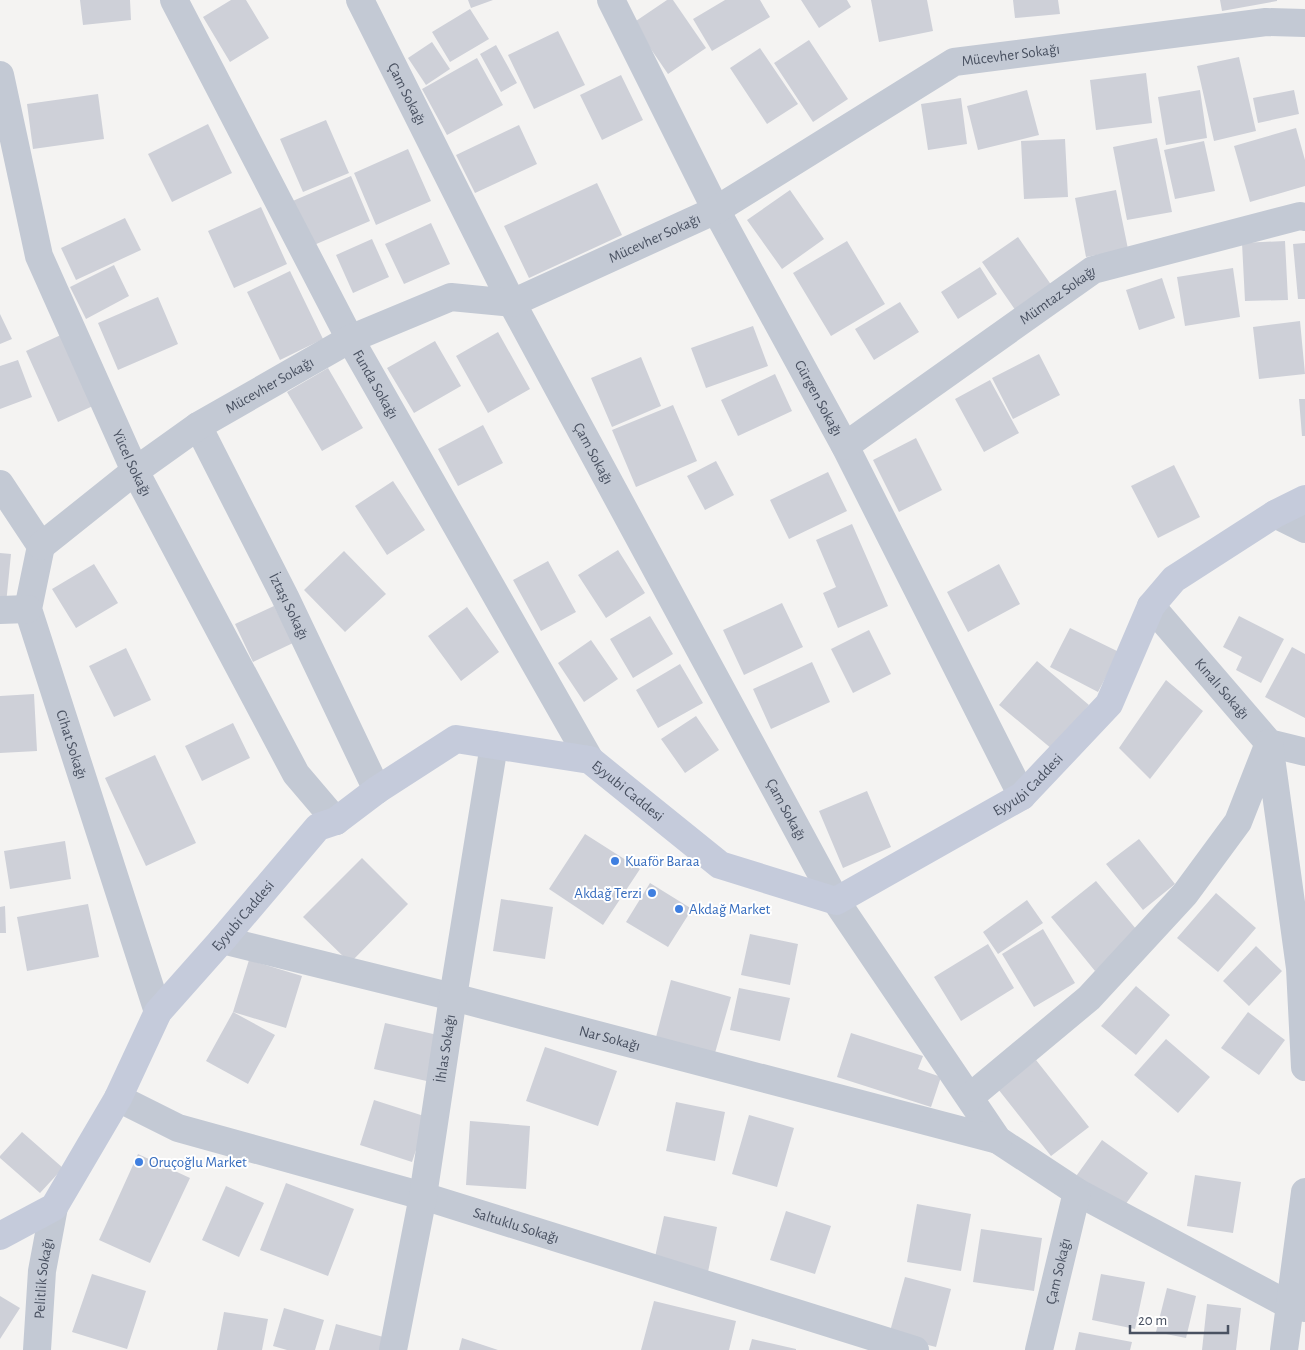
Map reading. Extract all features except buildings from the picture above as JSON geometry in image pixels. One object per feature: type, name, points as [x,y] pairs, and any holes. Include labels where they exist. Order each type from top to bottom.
[{"type":"street","name":"Funda Sokağı","points":[[174,0],[350,339],[590,760]]},
{"type":"street","name":"Çam Sokağı","points":[[360,0],[512,303],[836,901],[998,1140]]},
{"type":"street","name":"Gürgen Sokağı","points":[[612,0],[716,210],[845,446],[1022,796]]},
{"type":"street","name":"Mücevher Sokağı","points":[[41,546],[134,471],[198,426],[350,339],[451,297],[512,303],[716,210],[954,62],[1266,22],[1305,24]]},
{"type":"street","name":"Yücel Sokağı","points":[[0,75],[38,256],[134,471],[296,774],[336,822]]},
{"type":"street","name":"Mümtaz Sokağı","points":[[845,446],[1094,270],[1300,216],[1305,217]]},
{"type":"street","name":"İztaşı Sokağı","points":[[198,426],[284,597],[377,790]]},
{"type":"street","points":[[0,484],[41,546]]},
{"type":"street","name":"Eyyubi Caddesi","points":[[54,1206],[118,1098],[158,1012],[318,827],[336,822],[377,790],[456,739],[590,760],[720,865],[836,901],[1022,796],[1110,704],[1151,606],[1174,580],[1274,514],[1305,500]]},
{"type":"street","points":[[1274,514],[1305,529]]},
{"type":"street","name":"Cihat Sokağı","points":[[41,546],[28,609],[158,1012]]},
{"type":"street","name":"Kınalı Sokağı","points":[[1151,606],[1269,743]]},
{"type":"street","points":[[0,610],[28,609]]},
{"type":"street","points":[[1269,743],[1305,752]]},
{"type":"street","points":[[1269,743],[1300,968],[1305,1067]]},
{"type":"street","points":[[970,1097],[1089,998],[1185,894],[1238,822],[1269,743]]},
{"type":"street","name":"İhlas Sokağı","points":[[393,1350],[423,1196],[494,745]]},
{"type":"street","name":"Nar Sokağı","points":[[222,940],[453,997],[998,1140]]},
{"type":"street","name":"Saltuklu Sokağı","points":[[118,1098],[178,1128],[423,1196],[915,1350]]},
{"type":"street","points":[[998,1140],[1077,1192],[1297,1306]]},
{"type":"street","name":"Çam Sokağı","points":[[1039,1350],[1077,1192]]},
{"type":"street","points":[[1284,1350],[1297,1306],[1305,1192]]},
{"type":"street","points":[[0,1236],[54,1206]]},
{"type":"street","name":"Pelitlik Sokağı","points":[[37,1350],[42,1271],[54,1206]]},
{"type":"place","name":"Kuaför Baraa","points":[[615,861]]},
{"type":"place","name":"Akdağ Terzi","points":[[652,893]]},
{"type":"place","name":"Akdağ Market","points":[[679,909]]},
{"type":"place","name":"Oruçoğlu Market","points":[[139,1162]]}]
